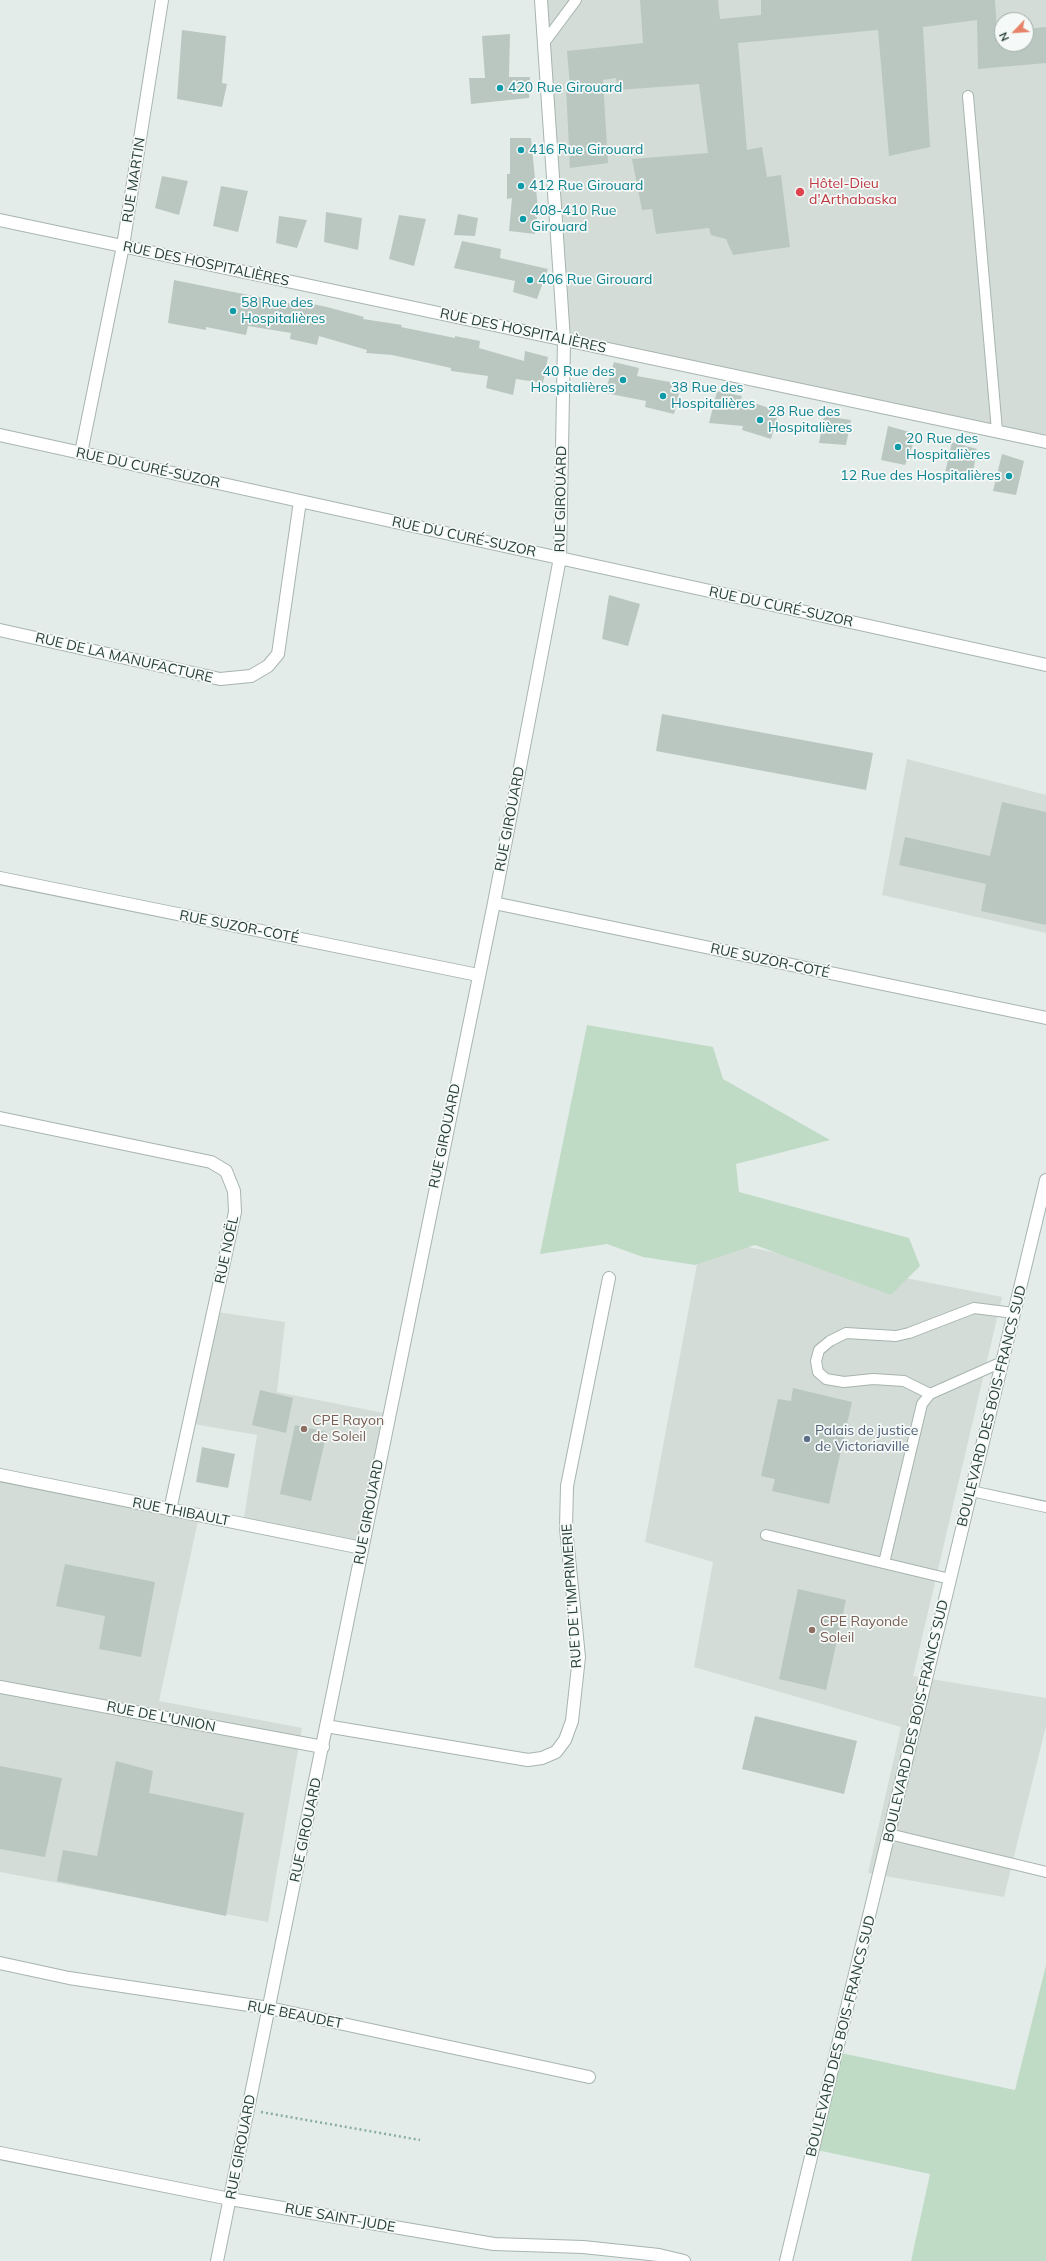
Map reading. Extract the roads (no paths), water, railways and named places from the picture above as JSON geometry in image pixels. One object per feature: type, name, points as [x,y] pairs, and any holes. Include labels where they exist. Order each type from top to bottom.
[{"type":"street","name":"RUE MARTIN","points":[[81,453],[123,246],[162,0]]},
{"type":"street","name":"RUE GIROUARD","points":[[217,2261],[494,903],[560,558],[564,340],[541,0]]},
{"type":"street","name":"RUE DES HOSPITALIÈRES","points":[[0,220],[1046,442]]},
{"type":"street","name":"RUE DU CURÉ-SUZOR","points":[[0,435],[1046,665]]},
{"type":"street","name":"RUE DE LA MANUFACTURE","points":[[0,630],[220,679],[251,676],[268,666],[278,654],[300,501]]},
{"type":"street","name":"RUE SUZOR-COTÉ","points":[[0,878],[478,976]]},
{"type":"street","name":"RUE SUZOR-COTÉ","points":[[494,903],[1046,1018]]},
{"type":"street","name":"RUE NOËL","points":[[0,1118],[211,1162],[226,1171],[234,1191],[236,1212],[170,1510]]},
{"type":"street","name":"BOULEVARD DES BOIS-FRANCS SUD","points":[[786,2261],[1046,1180]]},
{"type":"street","name":"RUE DE L'IMPRIMERIE","points":[[326,1726],[528,1760],[542,1758],[556,1752],[565,1740],[572,1721],[579,1657],[566,1528],[567,1486],[609,1278]]},
{"type":"street","name":"RUE THIBAULT","points":[[0,1475],[362,1548]]},
{"type":"street","name":"RUE DE L'UNION","points":[[0,1687],[323,1747]]},
{"type":"street","name":"RUE BEAUDET","points":[[0,1963],[69,1978],[269,2008],[589,2077]]},
{"type":"street","name":"RUE SAINT-JUDE","points":[[0,2153],[230,2199],[494,2244],[583,2247],[659,2255],[684,2261]]},
{"type":"lane","points":[[544,43],[576,0]]},
{"type":"lane","points":[[968,96],[997,432]]},
{"type":"lane","points":[[930,1394],[904,1381],[873,1379],[844,1382],[826,1379],[818,1372],[816,1360],[819,1350],[830,1341],[846,1333],[896,1336],[909,1333],[974,1308],[1014,1313]]},
{"type":"lane","points":[[884,1563],[922,1404],[930,1394],[1002,1362]]},
{"type":"lane","points":[[971,1491],[1046,1507]]},
{"type":"lane","points":[[766,1535],[950,1579]]},
{"type":"lane","points":[[889,1834],[1046,1872]]},
{"type":"place","name":"420 Rue Girouard","points":[[500,88]]},
{"type":"place","name":"416 Rue Girouard","points":[[521,150]]},
{"type":"place","name":"412 Rue Girouard","points":[[521,186]]},
{"type":"place","name":"Hôtel-Dieu d'Arthabaska","points":[[800,192]]},
{"type":"place","name":"408-410 Rue Girouard","points":[[523,219]]},
{"type":"place","name":"406 Rue Girouard","points":[[530,280]]},
{"type":"place","name":"58 Rue des Hospitalières","points":[[233,311]]},
{"type":"place","name":"40 Rue des Hospitalières","points":[[623,380]]},
{"type":"place","name":"38 Rue des Hospitalières","points":[[663,396]]},
{"type":"place","name":"28 Rue des Hospitalières","points":[[760,420]]},
{"type":"place","name":"20 Rue des Hospitalières","points":[[898,447]]},
{"type":"place","name":"12 Rue des Hospitalières","points":[[1009,476]]},
{"type":"place","name":"CPE Rayon de Soleil","points":[[304,1429]]},
{"type":"place","name":"Palais de justice de Victoriaville","points":[[807,1439]]},
{"type":"place","name":"CPE Rayonde Soleil","points":[[812,1630]]}]
